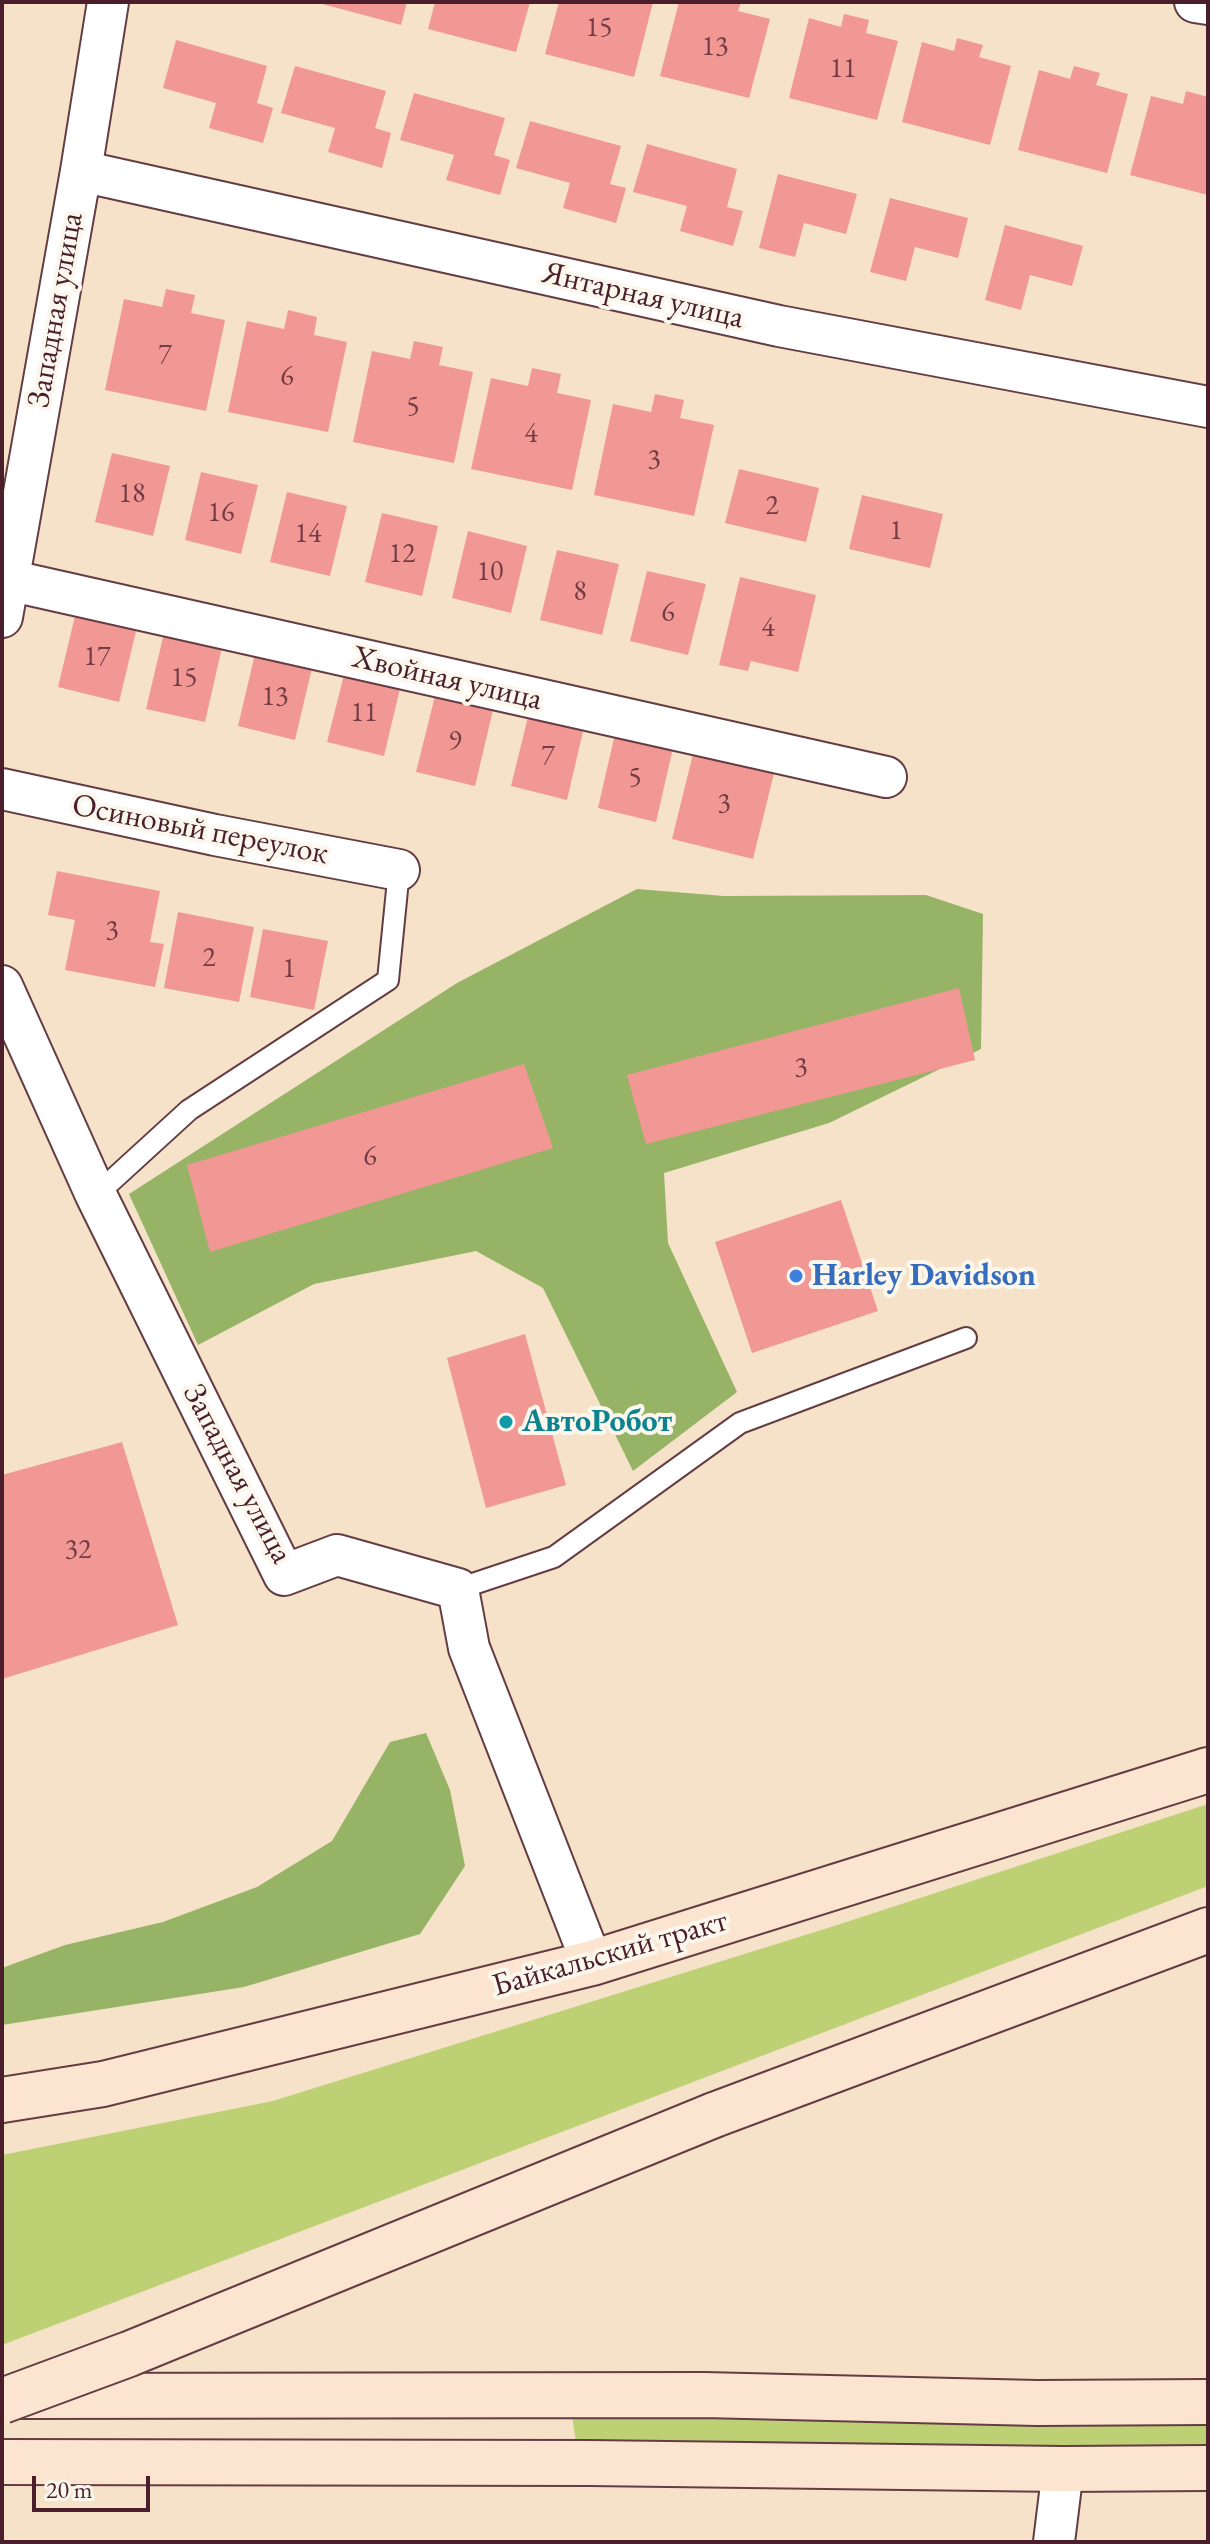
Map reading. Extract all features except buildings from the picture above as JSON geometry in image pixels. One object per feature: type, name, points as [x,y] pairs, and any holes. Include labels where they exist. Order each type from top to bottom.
[{"type":"main road","name":"Байкальский тракт","points":[[2,2100],[103,2084],[592,1963],[1208,1770]]},
{"type":"main road","points":[[2,2399],[129,2354],[714,2115],[1208,1930]]},
{"type":"main road","points":[[2,2399],[704,2395],[1037,2403],[1208,2402]]},
{"type":"main road","points":[[2,2462],[1208,2468]]},
{"type":"street","name":"Западная улица","points":[[5,598],[108,2]]},
{"type":"street","points":[[1195,2],[1208,4]]},
{"type":"street","name":"Янтарная улица","points":[[81,171],[779,326],[1208,407]]},
{"type":"street","name":"Хвойная улица","points":[[5,598],[886,777]]},
{"type":"street","name":"Осиновый переулок","points":[[2,789],[215,835],[399,870]]},
{"type":"street","name":"Западная улица","points":[[2,986],[96,1195],[284,1575],[337,1555],[458,1589]]},
{"type":"street","points":[[458,1589],[469,1648],[592,1963]]},
{"type":"street","points":[[1054,2542],[1063,2469]]},
{"type":"lane","points":[[96,1195],[189,1110],[388,980],[399,870]]},
{"type":"lane","points":[[458,1589],[554,1557],[740,1423],[966,1338]]},
{"type":"green space","points":[[637,889],[724,896],[926,895],[983,914],[981,1049],[829,1123],[664,1173],[668,1243],[737,1392],[633,1471],[543,1288],[476,1251],[314,1284],[198,1345],[129,1194],[457,983]]},
{"type":"green space","points":[[426,1733],[450,1790],[465,1866],[420,1934],[244,1987],[2,2025],[2,1968],[65,1945],[163,1922],[257,1887],[332,1841],[390,1742]]},
{"type":"green space","points":[[1208,1804],[1208,1886],[2,2345],[2,2155],[273,2101],[831,1927]]},
{"type":"green space","points":[[1208,2412],[1208,2447],[576,2443],[572,2416]]},
{"type":"place","name":"Harley Davidson","points":[[796,1276]]},
{"type":"place","name":"АвтоРобот","points":[[506,1422]]}]
